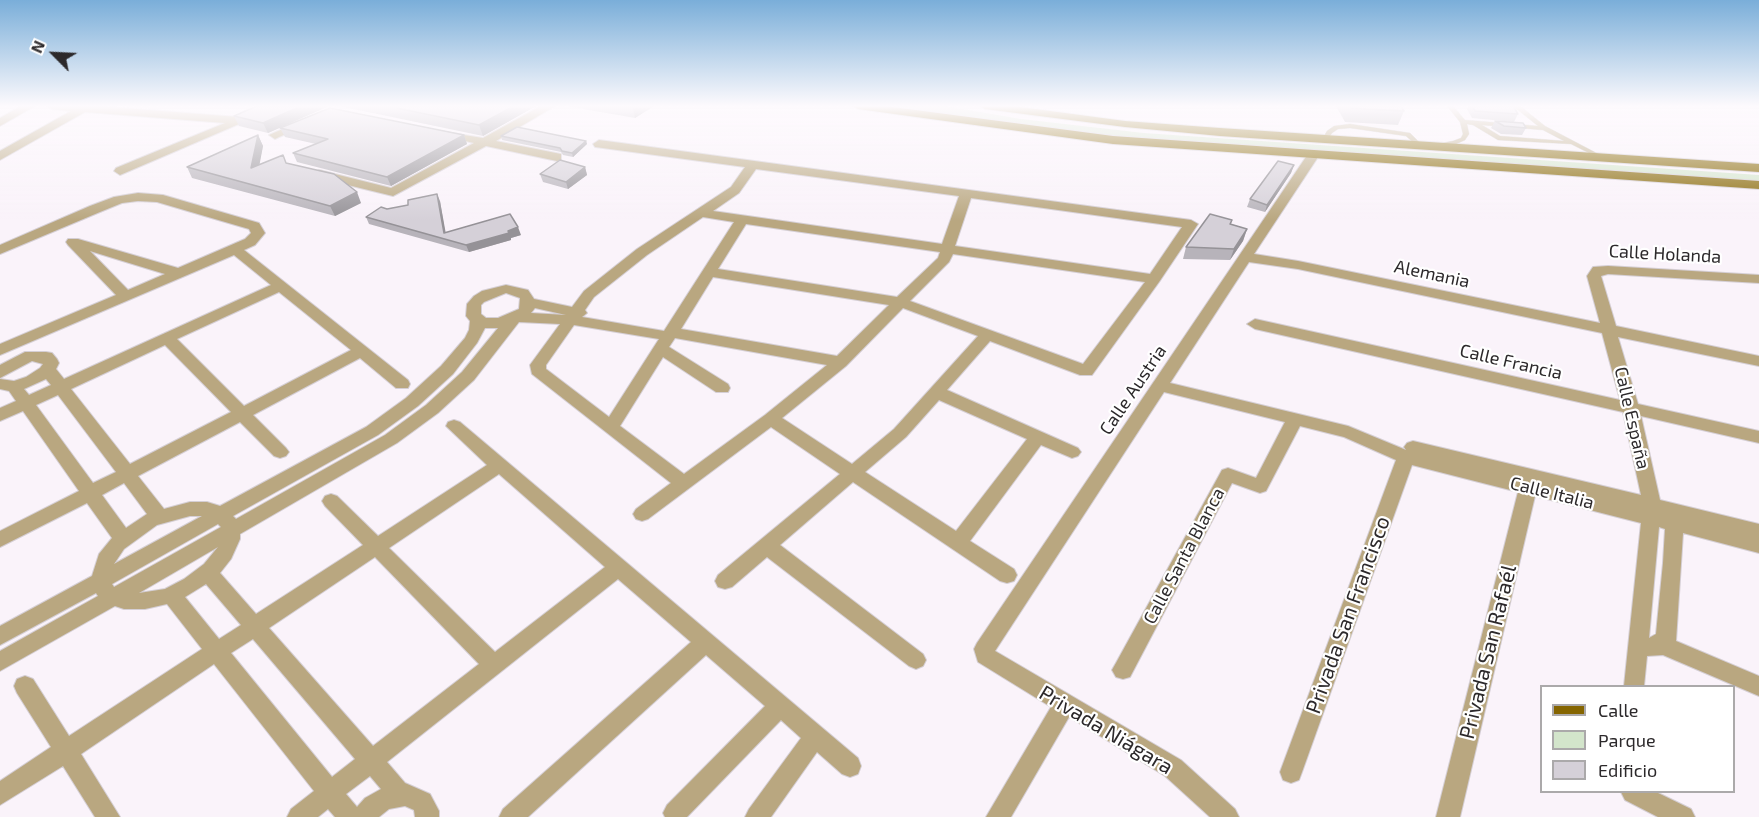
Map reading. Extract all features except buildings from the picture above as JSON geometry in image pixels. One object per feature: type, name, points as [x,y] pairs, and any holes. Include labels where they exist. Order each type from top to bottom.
[{"type":"main road","points":[[1183,144],[1759,185]]},
{"type":"main road","points":[[1419,144],[1759,168]]},
{"type":"street","points":[[0,156],[21,144]]},
{"type":"street","points":[[120,171],[185,144]]},
{"type":"street","points":[[306,171],[393,192],[480,144]]},
{"type":"street","points":[[494,144],[557,157]]},
{"type":"street","points":[[600,144],[1191,224],[1154,279],[1086,371],[900,302],[709,272]]},
{"type":"street","name":"Calle Austria","points":[[984,649],[1314,154]]},
{"type":"street","points":[[685,484],[538,370],[538,365],[589,294],[642,252],[735,190],[752,166]]},
{"type":"street","points":[[642,514],[771,419],[840,362],[944,259],[966,195]]},
{"type":"street","points":[[0,249],[118,200],[138,197],[158,198],[254,226],[258,233],[250,242],[235,249],[24,339],[2,345]]},
{"type":"street","points":[[701,213],[1154,279]]},
{"type":"street","points":[[611,427],[742,220]]},
{"type":"street","points":[[57,225],[126,296]]},
{"type":"street","points":[[73,242],[178,273]]},
{"type":"street","points":[[235,249],[402,384]]},
{"type":"street","name":"Alemania","points":[[1246,257],[1298,265],[1759,361]]},
{"type":"street","name":"Calle Holanda","points":[[1610,331],[1594,276],[1598,270],[1759,279]]},
{"type":"street","points":[[0,415],[280,286]]},
{"type":"street","points":[[0,662],[113,597],[412,402],[447,370],[472,340],[477,330],[477,320],[472,310],[474,304],[487,294],[506,289],[515,290],[523,292],[529,302],[572,316],[668,336],[840,362]]},
{"type":"street","points":[[0,636],[101,581],[391,439],[432,409],[468,376],[516,318],[528,307],[529,302]]},
{"type":"street","points":[[477,320],[491,324],[516,318],[572,316]]},
{"type":"street","name":"Calle Francia","points":[[1255,324],[1759,437]]},
{"type":"street","name":"Calle España","points":[[1610,331],[1631,409],[1652,512],[1634,685]]},
{"type":"street","points":[[725,581],[900,433],[938,393],[988,334]]},
{"type":"street","points":[[668,336],[722,388]]},
{"type":"street","points":[[167,338],[280,452]]},
{"type":"street","points":[[24,339],[37,356]]},
{"type":"street","points":[[0,540],[362,351]]},
{"type":"street","points":[[37,356],[50,360],[48,370],[32,381],[3,376],[22,359],[37,356]]},
{"type":"street","points":[[48,370],[160,517]]},
{"type":"street","points":[[3,376],[27,403],[123,538]]},
{"type":"street","name":"Calle Italia","points":[[1160,386],[1348,432],[1652,512],[1674,524],[1759,544]]},
{"type":"street","points":[[938,393],[1072,452]]},
{"type":"street","points":[[771,419],[1007,575]]},
{"type":"street","name":"Calle Santa Blanca","points":[[1123,670],[1228,475],[1260,486],[1295,419]]},
{"type":"street","points":[[454,426],[850,766]]},
{"type":"street","name":"Calle Italia","points":[[1348,432],[1406,457],[1528,488],[1759,531]]},
{"type":"street","points":[[958,542],[1038,437]]},
{"type":"street","name":"Privada San Francisco","points":[[1290,772],[1406,457]]},
{"type":"street","points":[[0,794],[500,465]]},
{"type":"street","name":"Privada San Rafaél","points":[[1448,817],[1528,488]]},
{"type":"street","points":[[331,501],[494,665]]},
{"type":"street","points":[[190,509],[207,509],[225,522],[231,538],[224,554],[208,573],[191,585],[171,594],[145,601],[124,601],[113,597],[102,586],[100,573],[105,559],[132,531],[160,517],[190,509]]},
{"type":"street","points":[[1665,646],[1673,563],[1674,524]]},
{"type":"street","points":[[767,546],[916,660]]},
{"type":"street","points":[[299,817],[619,567]]},
{"type":"street","points":[[208,573],[400,794]]},
{"type":"street","points":[[171,594],[215,652],[350,817]]},
{"type":"street","points":[[519,814],[706,642]]},
{"type":"street","points":[[1639,642],[1665,646],[1759,686]]},
{"type":"street","name":"Privada Niágara","points":[[984,649],[985,656],[1173,768],[1227,817]]},
{"type":"street","points":[[25,686],[108,817]]},
{"type":"street","points":[[998,817],[1064,705]]},
{"type":"street","points":[[675,813],[780,706]]},
{"type":"street","points":[[757,817],[815,736]]},
{"type":"street","points":[[1636,793],[1683,817]]},
{"type":"street","points":[[363,817],[373,806],[384,799],[400,794],[415,796],[422,801],[427,817]]},
{"type":"lane","points":[[1435,146],[1447,144]]},
{"type":"lane","points":[[1576,144],[1601,157]]},
{"type":"green space","points":[[1215,144],[1307,144],[1759,175],[1759,183]]}]
